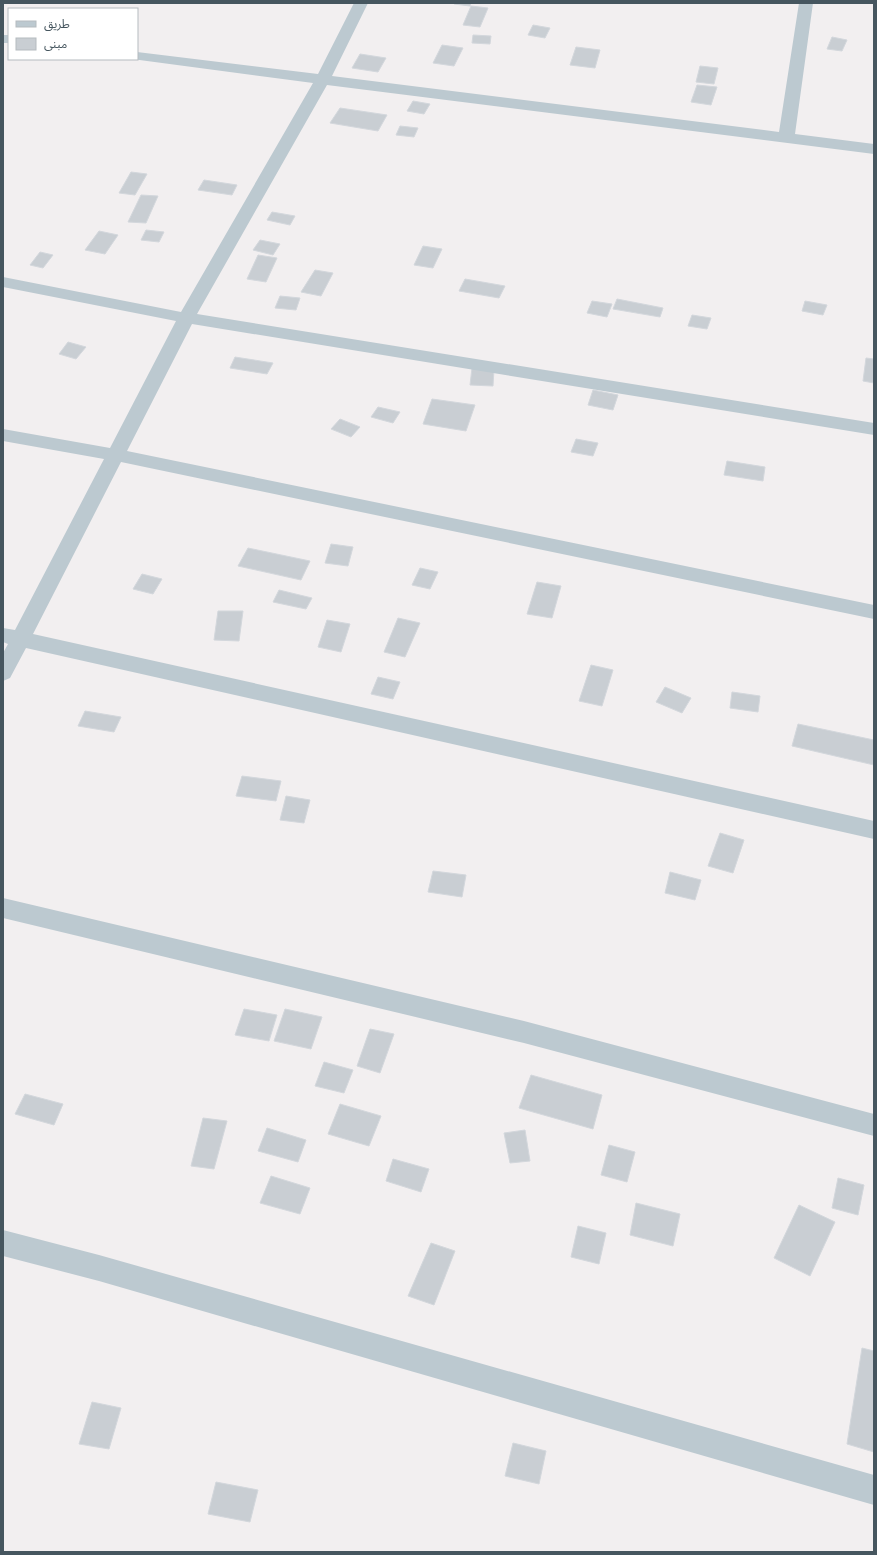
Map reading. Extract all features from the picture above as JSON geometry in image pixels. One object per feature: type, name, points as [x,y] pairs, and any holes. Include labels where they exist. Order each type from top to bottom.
[{"type":"street","points":[[3,673],[12,637],[116,455],[186,318],[323,79],[361,3]]},
{"type":"street","points":[[786,139],[806,3]]},
{"type":"street","points":[[138,56],[610,117],[874,149]]},
{"type":"street","points":[[3,282],[186,318],[874,429]]},
{"type":"street","points":[[3,435],[116,455],[874,612]]},
{"type":"street","points":[[12,637],[874,830]]},
{"type":"street","points":[[3,908],[524,1032],[874,1125]]},
{"type":"street","points":[[3,1243],[99,1268],[874,1490]]},
{"type":"building","points":[[471,3],[470,6],[454,4]]},
{"type":"building","points":[[471,6],[488,8],[480,27],[463,25]]},
{"type":"building","points":[[533,25],[550,28],[545,38],[528,35]]},
{"type":"building","points":[[473,35],[491,36],[490,44],[472,43]]},
{"type":"building","points":[[832,37],[847,40],[842,51],[827,49]]},
{"type":"building","points":[[442,45],[463,48],[454,66],[433,63]]},
{"type":"building","points":[[576,47],[600,50],[595,68],[570,65]]},
{"type":"building","points":[[360,54],[386,58],[378,72],[352,68]]},
{"type":"building","points":[[700,66],[718,68],[714,84],[696,82]]},
{"type":"building","points":[[697,85],[717,87],[711,105],[691,102]]},
{"type":"building","points":[[413,101],[430,104],[424,114],[407,111]]},
{"type":"building","points":[[340,108],[387,115],[378,131],[330,123]]},
{"type":"building","points":[[400,126],[418,128],[414,137],[396,135]]},
{"type":"building","points":[[131,172],[147,174],[135,195],[119,193]]},
{"type":"building","points":[[204,180],[237,185],[232,195],[198,190]]},
{"type":"building","points":[[141,195],[158,196],[146,223],[128,222]]},
{"type":"building","points":[[272,212],[295,216],[290,225],[267,220]]},
{"type":"building","points":[[146,230],[164,232],[159,242],[141,240]]},
{"type":"building","points":[[99,231],[118,235],[105,254],[85,250]]},
{"type":"building","points":[[260,240],[280,244],[273,255],[253,250]]},
{"type":"building","points":[[423,246],[442,249],[433,268],[414,265]]},
{"type":"building","points":[[40,252],[53,255],[43,268],[30,265]]},
{"type":"building","points":[[258,255],[277,258],[266,282],[247,279]]},
{"type":"building","points":[[315,270],[333,273],[321,296],[301,292]]},
{"type":"building","points":[[465,279],[505,286],[499,298],[459,291]]},
{"type":"building","points":[[280,296],[300,298],[296,310],[275,308]]},
{"type":"building","points":[[617,299],[663,308],[660,317],[613,309]]},
{"type":"building","points":[[592,301],[612,304],[607,317],[587,313]]},
{"type":"building","points":[[805,301],[827,305],[823,315],[802,311]]},
{"type":"building","points":[[692,315],[711,318],[707,329],[688,326]]},
{"type":"building","points":[[68,342],[86,347],[76,359],[59,354]]},
{"type":"building","points":[[235,357],[273,363],[267,374],[230,368]]},
{"type":"building","points":[[866,358],[874,359],[874,383],[863,381]]},
{"type":"building","points":[[472,368],[494,369],[493,386],[470,385]]},
{"type":"building","points":[[593,390],[618,395],[613,410],[588,405]]},
{"type":"building","points":[[432,399],[475,405],[466,431],[423,424]]},
{"type":"building","points":[[378,407],[400,412],[393,423],[371,417]]},
{"type":"building","points":[[340,419],[360,427],[351,437],[331,429]]},
{"type":"building","points":[[576,439],[598,443],[593,456],[571,452]]},
{"type":"building","points":[[727,461],[765,467],[763,481],[724,475]]},
{"type":"building","points":[[331,544],[353,547],[348,566],[325,563]]},
{"type":"building","points":[[248,548],[310,561],[301,580],[238,566]]},
{"type":"building","points":[[420,568],[438,572],[430,589],[412,585]]},
{"type":"building","points":[[142,574],[162,579],[153,594],[133,589]]},
{"type":"building","points":[[537,582],[561,586],[552,618],[527,614]]},
{"type":"building","points":[[279,590],[312,598],[306,609],[273,602]]},
{"type":"building","points":[[218,611],[243,611],[239,641],[214,640]]},
{"type":"building","points":[[398,618],[420,623],[405,657],[384,652]]},
{"type":"building","points":[[327,620],[350,624],[341,652],[318,647]]},
{"type":"building","points":[[591,665],[613,670],[602,706],[579,701]]},
{"type":"building","points":[[378,677],[400,682],[393,699],[371,694]]},
{"type":"building","points":[[665,687],[691,698],[682,713],[656,702]]},
{"type":"building","points":[[732,692],[760,696],[758,712],[730,708]]},
{"type":"building","points":[[85,711],[121,717],[114,732],[78,726]]},
{"type":"building","points":[[798,724],[874,740],[874,765],[792,746]]},
{"type":"building","points":[[242,776],[281,781],[276,801],[236,796]]},
{"type":"building","points":[[286,796],[310,800],[304,823],[280,820]]},
{"type":"building","points":[[720,833],[744,840],[733,873],[708,866]]},
{"type":"building","points":[[433,871],[466,875],[462,897],[428,892]]},
{"type":"building","points":[[670,872],[701,880],[695,900],[665,893]]},
{"type":"building","points":[[244,1009],[277,1015],[269,1041],[235,1035]]},
{"type":"building","points":[[285,1009],[322,1017],[311,1049],[274,1041]]},
{"type":"building","points":[[370,1029],[394,1034],[380,1073],[357,1066]]},
{"type":"building","points":[[324,1062],[353,1070],[344,1093],[315,1086]]},
{"type":"building","points":[[531,1075],[602,1095],[593,1129],[519,1108]]},
{"type":"building","points":[[25,1094],[63,1104],[54,1125],[15,1114]]},
{"type":"building","points":[[340,1104],[381,1116],[369,1146],[328,1134]]},
{"type":"building","points":[[203,1118],[227,1121],[214,1169],[191,1166]]},
{"type":"building","points":[[267,1128],[306,1140],[298,1162],[258,1151]]},
{"type":"building","points":[[525,1130],[530,1161],[510,1163],[504,1133]]},
{"type":"building","points":[[609,1145],[635,1152],[627,1182],[601,1175]]},
{"type":"building","points":[[393,1159],[429,1169],[421,1192],[386,1181]]},
{"type":"building","points":[[271,1176],[310,1188],[300,1214],[260,1203]]},
{"type":"building","points":[[838,1178],[864,1185],[858,1215],[832,1208]]},
{"type":"building","points":[[636,1203],[680,1214],[673,1246],[630,1235]]},
{"type":"building","points":[[799,1205],[835,1222],[810,1276],[774,1258]]},
{"type":"building","points":[[578,1226],[606,1233],[599,1264],[571,1257]]},
{"type":"building","points":[[431,1243],[455,1251],[434,1305],[408,1296]]},
{"type":"building","points":[[862,1348],[874,1351],[874,1452],[847,1444]]},
{"type":"building","points":[[92,1402],[121,1408],[109,1449],[79,1444]]},
{"type":"building","points":[[513,1443],[546,1451],[539,1484],[505,1476]]},
{"type":"building","points":[[216,1482],[258,1490],[250,1522],[208,1514]]}]
